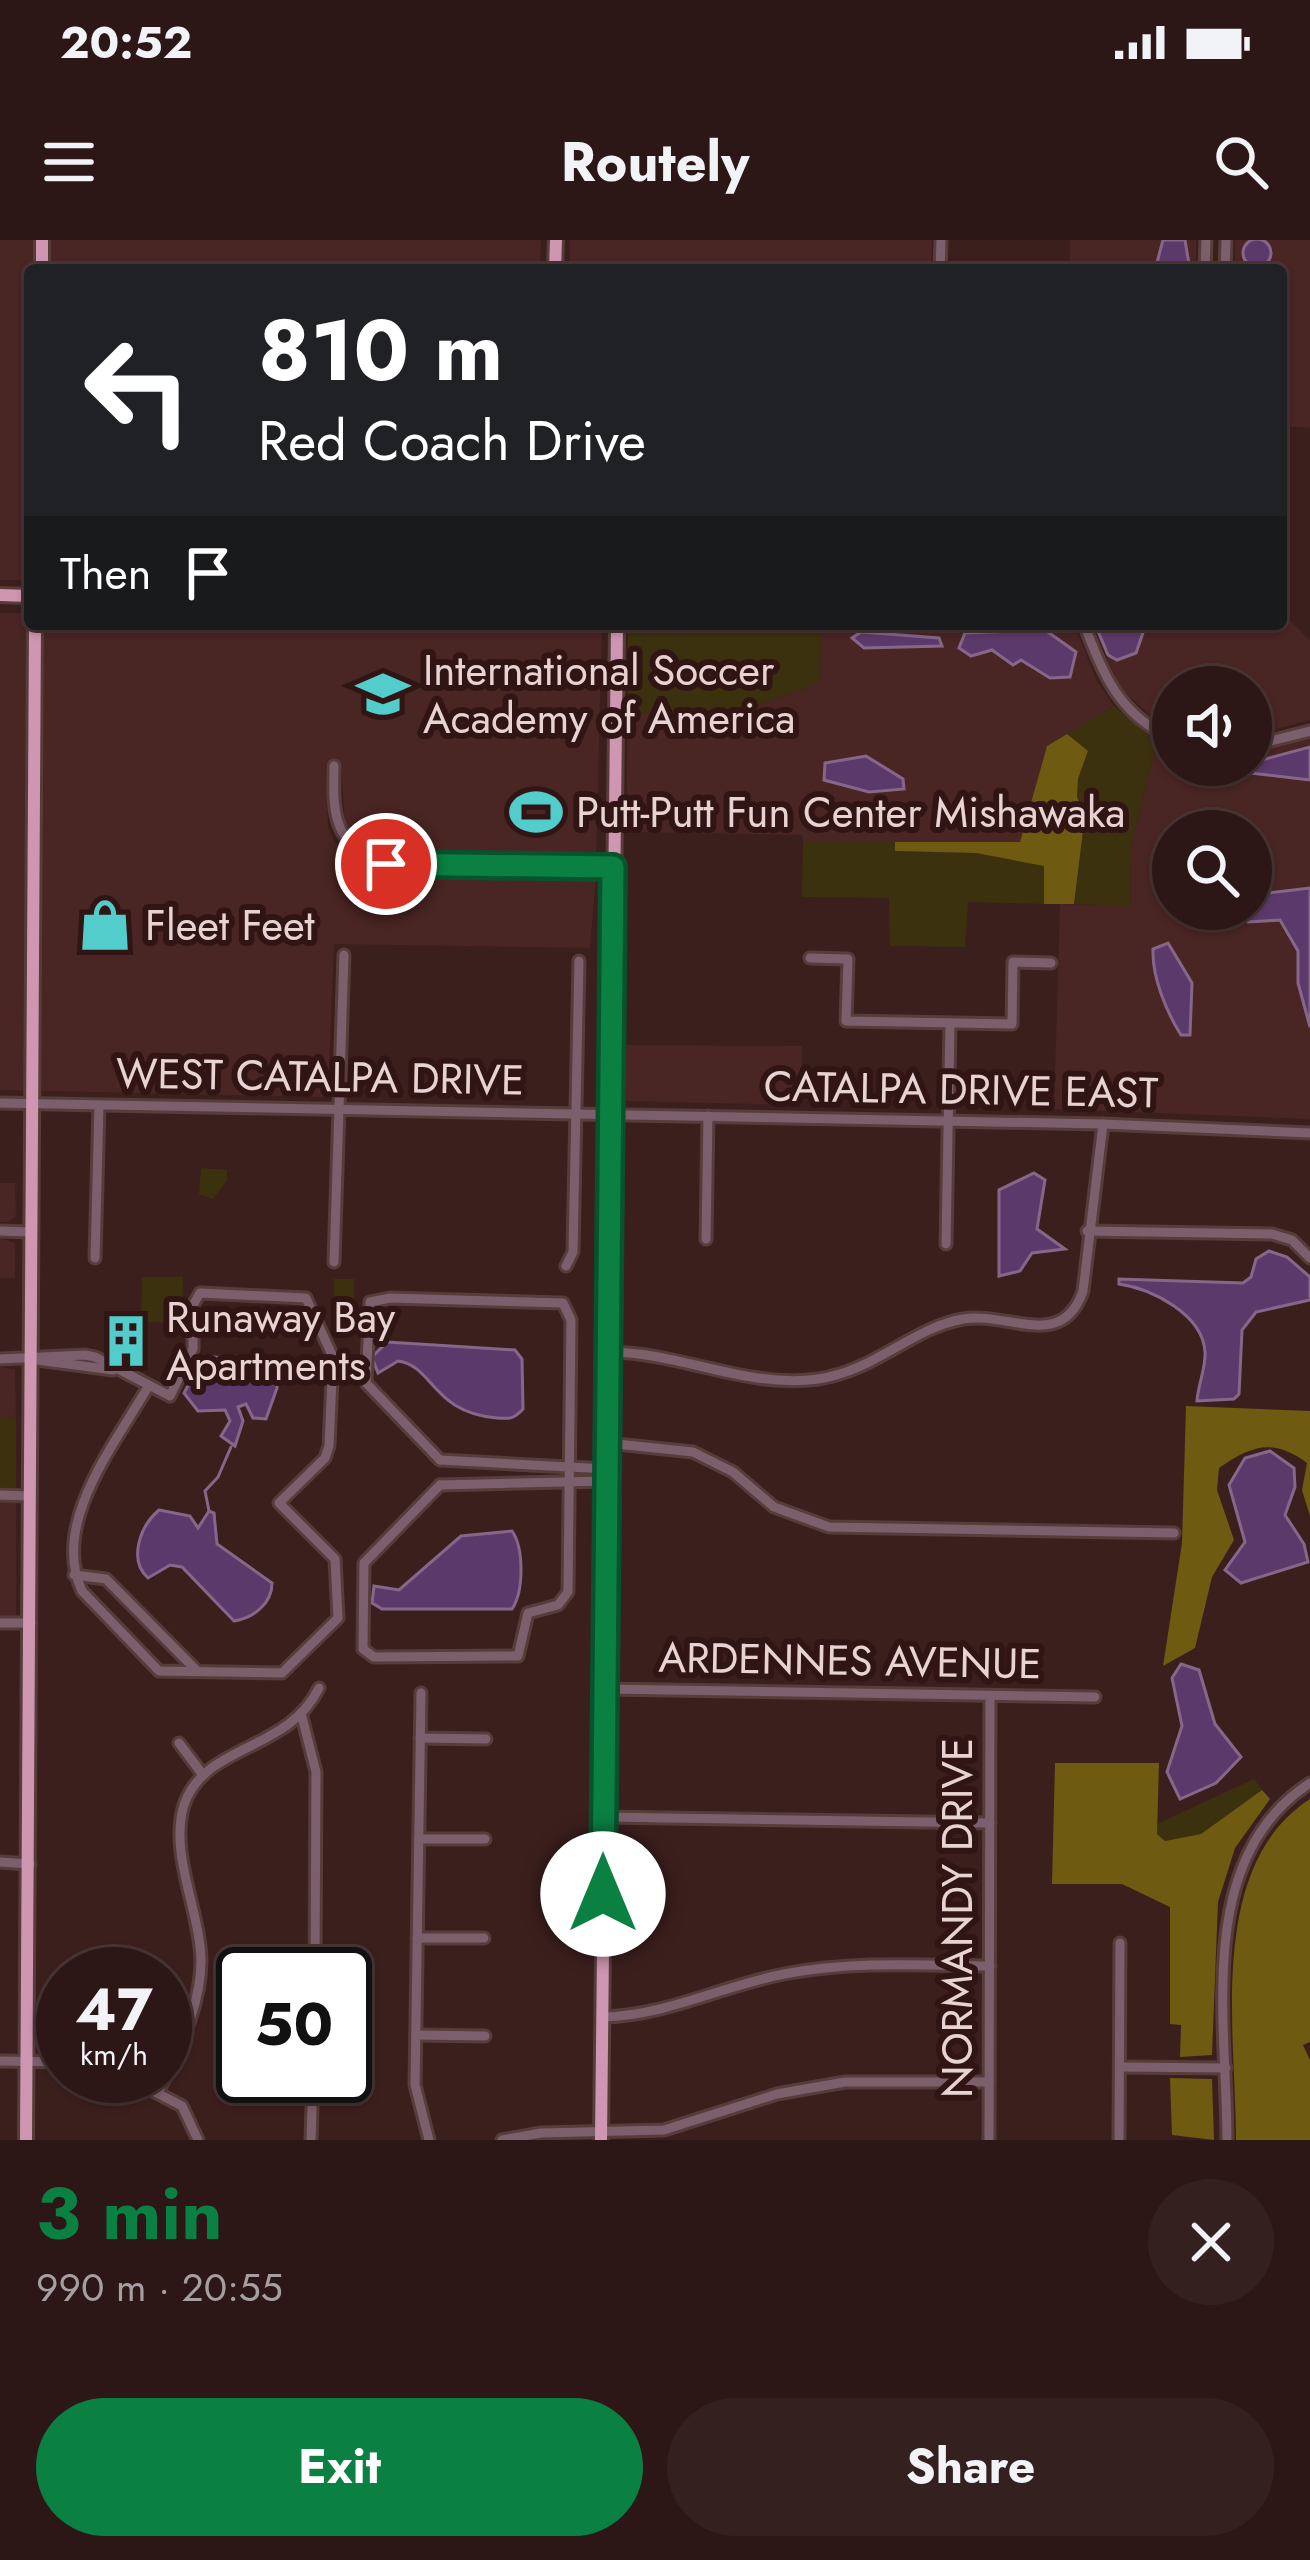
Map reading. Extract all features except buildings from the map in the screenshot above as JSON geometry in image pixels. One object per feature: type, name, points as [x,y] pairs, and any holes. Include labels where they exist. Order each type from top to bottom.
[{"type":"main road","points":[[26,2140],[34,630]]},
{"type":"main road","points":[[601,2137],[616,630]]},
{"type":"street","points":[[1086,630],[1112,692],[1132,715],[1152,727]]},
{"type":"street","points":[[1272,740],[1310,730]]},
{"type":"street","points":[[334,766],[337,826],[348,843],[373,861],[613,867]]},
{"type":"street","points":[[334,1262],[344,955]]},
{"type":"street","points":[[810,958],[848,959],[846,1022],[1012,1024],[1013,962],[1052,963]]},
{"type":"street","points":[[566,1266],[573,1252],[579,961]]},
{"type":"street","points":[[946,1244],[950,1023]]},
{"type":"street","name":"WEST CATALPA DRIVE","points":[[0,1103],[610,1114]]},
{"type":"street","points":[[95,1258],[99,1106]]},
{"type":"street","name":"CATALPA DRIVE EAST","points":[[610,1114],[1310,1133]]},
{"type":"street","points":[[706,1239],[708,1116]]},
{"type":"street","points":[[608,1352],[672,1355],[767,1380],[812,1380],[869,1366],[932,1329],[962,1319],[989,1317],[1047,1328],[1067,1318],[1079,1302],[1087,1231],[1100,1179],[1103,1124]]},
{"type":"street","points":[[0,1231],[30,1232]]},
{"type":"street","points":[[1087,1231],[1272,1234],[1292,1240],[1310,1258]]},
{"type":"street","points":[[0,1359],[127,1373],[170,1396],[194,1349],[193,1305],[200,1293],[306,1298],[332,1347],[328,1453],[279,1503],[335,1559],[338,1618],[282,1672],[159,1671],[82,1591],[74,1575],[74,1527],[148,1385]]},
{"type":"street","points":[[569,1474],[440,1485],[364,1563],[360,1640],[367,1654],[518,1656],[528,1613],[558,1605],[567,1597],[569,1474],[571,1320],[562,1303],[390,1298],[370,1302],[366,1383],[440,1460],[569,1474],[607,1475]]},
{"type":"street","points":[[607,1443],[676,1447],[709,1458],[774,1507],[830,1527],[1174,1533]]},
{"type":"street","points":[[440,1460],[440,1485]]},
{"type":"street","points":[[0,1495],[30,1496]]},
{"type":"street","points":[[74,1575],[106,1579],[197,1671]]},
{"type":"street","points":[[0,1623],[31,1623]]},
{"type":"street","points":[[192,2015],[200,1983],[200,1949],[181,1821],[203,1775],[302,1717],[319,1688]]},
{"type":"street","name":"ARDENNES AVENUE","points":[[605,1689],[1095,1697]]},
{"type":"street","points":[[421,1693],[416,2098],[429,2140]]},
{"type":"street","name":"NORMANDY DRIVE","points":[[989,2140],[991,1696]]},
{"type":"street","points":[[302,1717],[315,1760],[315,1947]]},
{"type":"street","points":[[420,1738],[487,1739]]},
{"type":"street","points":[[179,1743],[203,1775]]},
{"type":"street","points":[[1227,2140],[1226,1931],[1233,1890],[1260,1829],[1310,1783]]},
{"type":"street","points":[[604,1817],[990,1823]]},
{"type":"street","points":[[419,1839],[485,1839]]},
{"type":"street","points":[[0,1862],[30,1864]]},
{"type":"street","points":[[417,1938],[484,1938]]},
{"type":"street","points":[[1119,2140],[1120,1943]]},
{"type":"street","points":[[602,2017],[640,2016],[740,1984],[817,1969],[990,1966]]},
{"type":"street","points":[[416,2035],[485,2036]]},
{"type":"street","points":[[0,2061],[36,2061]]},
{"type":"street","points":[[1120,2067],[1226,2068]]},
{"type":"street","points":[[502,2140],[541,2133],[601,2137],[664,2130],[777,2094],[845,2082],[989,2082]]},
{"type":"street","points":[[175,2103],[188,2113],[198,2140]]},
{"type":"street","points":[[311,2140],[313,2103]]},
{"type":"shaded area","points":[[0,240],[541,240],[540,264],[24,264],[24,580],[0,580]]},
{"type":"shaded area","points":[[570,240],[932,240],[931,264],[570,264]]},
{"type":"shaded area","points":[[1070,240],[1196,240],[1196,264],[1070,264]]},
{"type":"shaded area","points":[[1163,240],[1185,240],[1189,264],[1157,264]]},
{"type":"shaded area","points":[[1235,240],[1310,240],[1310,428],[1287,426],[1287,264],[1235,264]]},
{"type":"shaded area","points":[[1252,240],[1262,240],[1270,248],[1265,264],[1249,264],[1244,258],[1244,248]]},
{"type":"shaded area","points":[[0,613],[24,613],[24,630],[602,630],[596,858],[377,854],[345,826],[341,764],[325,764],[328,828],[335,843],[360,864],[378,870],[596,876],[590,948],[334,944],[328,1097],[0,1090]]},
{"type":"shaded area","points":[[1287,618],[1310,640],[1310,720],[1272,730],[1272,666],[1152,666],[1152,717],[1120,688],[1095,630],[1287,630]]},
{"type":"shaded area","points":[[628,630],[821,630],[820,683],[753,706],[744,716],[628,712]]},
{"type":"shaded area","points":[[821,630],[1076,630],[1097,681],[1114,706],[1047,746],[1021,843],[803,842],[802,835],[626,832],[628,712],[743,716],[753,706],[820,683]]},
{"type":"shaded area","points":[[1045,630],[1076,652],[1070,677],[1050,678],[1021,660],[1013,665],[992,650],[971,656],[959,648],[965,633]]},
{"type":"shaded area","points":[[1098,630],[1144,630],[1136,653],[1117,660],[1108,655]]},
{"type":"shaded area","points":[[861,632],[939,638],[942,646],[864,648],[852,638]]},
{"type":"shaded area","points":[[1114,706],[1152,739],[1152,759],[1131,847],[1130,906],[1074,904],[1085,815],[1077,797],[1078,779],[1088,752],[1067,734]]},
{"type":"shaded area","points":[[1067,734],[1088,751],[1078,779],[1077,797],[1085,815],[1074,904],[1044,904],[1044,866],[976,853],[895,851],[895,842],[1020,842],[1047,746]]},
{"type":"shaded area","points":[[1310,737],[1310,1119],[1054,1109],[1060,904],[1130,905],[1131,847],[1152,759],[1152,786],[1272,786],[1272,745]]},
{"type":"shaded area","points":[[1310,747],[1310,780],[1272,776],[1272,757]]},
{"type":"shaded area","points":[[866,756],[903,779],[904,789],[869,792],[824,780],[825,763]]},
{"type":"shaded area","points":[[803,842],[895,842],[896,851],[976,853],[1045,866],[1044,904],[968,902],[965,947],[890,946],[889,898],[802,897]]},
{"type":"shaded area","points":[[1310,888],[1310,1027],[1298,983],[1298,951],[1280,920],[1272,920],[1272,893]]},
{"type":"shaded area","points":[[1168,943],[1192,983],[1190,1035],[1181,1035],[1157,982],[1153,949]]},
{"type":"shaded area","points":[[626,1045],[802,1046],[802,1105],[624,1101]]},
{"type":"shaded area","points":[[201,1168],[227,1170],[227,1180],[213,1199],[199,1194]]},
{"type":"shaded area","points":[[1034,1173],[1045,1180],[1037,1229],[1065,1249],[1032,1253],[1020,1271],[999,1276],[999,1190]]},
{"type":"shaded area","points":[[0,1183],[15,1183],[16,1216],[9,1222],[0,1222]]},
{"type":"shaded area","points":[[0,1238],[15,1243],[15,1278],[0,1278]]},
{"type":"shaded area","points":[[1269,1251],[1287,1257],[1310,1277],[1310,1300],[1256,1312],[1242,1330],[1239,1394],[1234,1399],[1197,1401],[1205,1352],[1196,1326],[1174,1306],[1119,1284],[1119,1279],[1243,1283],[1251,1277],[1256,1259]]},
{"type":"shaded area","points":[[142,1277],[183,1277],[182,1323],[141,1322]]},
{"type":"shaded area","points":[[334,1279],[354,1279],[354,1315],[333,1314]]},
{"type":"shaded area","points":[[387,1342],[515,1350],[522,1359],[523,1409],[509,1418],[497,1418],[459,1408],[420,1371],[398,1361],[378,1373],[372,1357]]},
{"type":"shaded area","points":[[204,1356],[277,1363],[277,1388],[266,1419],[253,1418],[246,1404],[238,1407],[243,1421],[235,1446],[221,1436],[230,1421],[225,1410],[198,1411],[184,1393]]},
{"type":"shaded area","points":[[0,1367],[15,1370],[16,1418],[0,1417]]},
{"type":"shaded area","points":[[1186,1406],[1310,1411],[1310,1516],[1302,1490],[1307,1463],[1295,1455],[1263,1448],[1219,1468],[1217,1490],[1234,1540],[1212,1577],[1195,1648],[1163,1666],[1182,1543]]},
{"type":"shaded area","points":[[0,1417],[16,1418],[16,1488],[0,1487]]},
{"type":"shaded area","points":[[1270,1451],[1294,1468],[1295,1487],[1285,1515],[1304,1544],[1308,1562],[1241,1583],[1225,1570],[1245,1542],[1229,1485],[1245,1458]]},
{"type":"shaded area","points":[[0,1500],[16,1502],[16,1617],[0,1617]]},
{"type":"shaded area","points":[[159,1510],[190,1516],[198,1528],[209,1511],[214,1513],[217,1544],[272,1583],[260,1609],[234,1621],[182,1567],[170,1565],[148,1578],[139,1562],[139,1543]]},
{"type":"shaded area","points":[[512,1531],[521,1570],[512,1609],[382,1609],[372,1603],[374,1586],[399,1590],[461,1536]]},
{"type":"shaded area","points":[[1181,1664],[1199,1670],[1215,1724],[1241,1757],[1216,1783],[1180,1799],[1167,1772],[1182,1726],[1172,1678]]},
{"type":"shaded area","points":[[1055,1763],[1159,1763],[1157,1834],[1165,1841],[1201,1834],[1262,1790],[1270,1799],[1235,1848],[1218,1902],[1212,2055],[1180,2057],[1181,2025],[1170,2024],[1170,1907],[1122,1884],[1052,1884]]},
{"type":"shaded area","points":[[1254,1779],[1262,1790],[1201,1834],[1165,1841],[1157,1834],[1157,1824]]},
{"type":"shaded area","points":[[1310,1799],[1310,2042],[1303,2045],[1310,2060],[1310,2140],[1236,2140],[1232,2002],[1241,1908],[1255,1865],[1277,1828]]},
{"type":"shaded area","points":[[1170,2078],[1212,2079],[1214,2140],[1172,2135]]},
{"type":"waterway","points":[[209,1511],[205,1491],[218,1477],[231,1447]]},
{"type":"place","name":"International Soccer Academy of America","points":[[383,694]]},
{"type":"place","name":"Putt-Putt Fun Center Mishawaka","points":[[536,812]]},
{"type":"place","name":"Fleet Feet","points":[[105,925]]},
{"type":"place","name":"Runaway Bay Apartments","points":[[126,1341]]},
{"type":"route","points":[[386,864],[613,867],[603,1894]]}]
